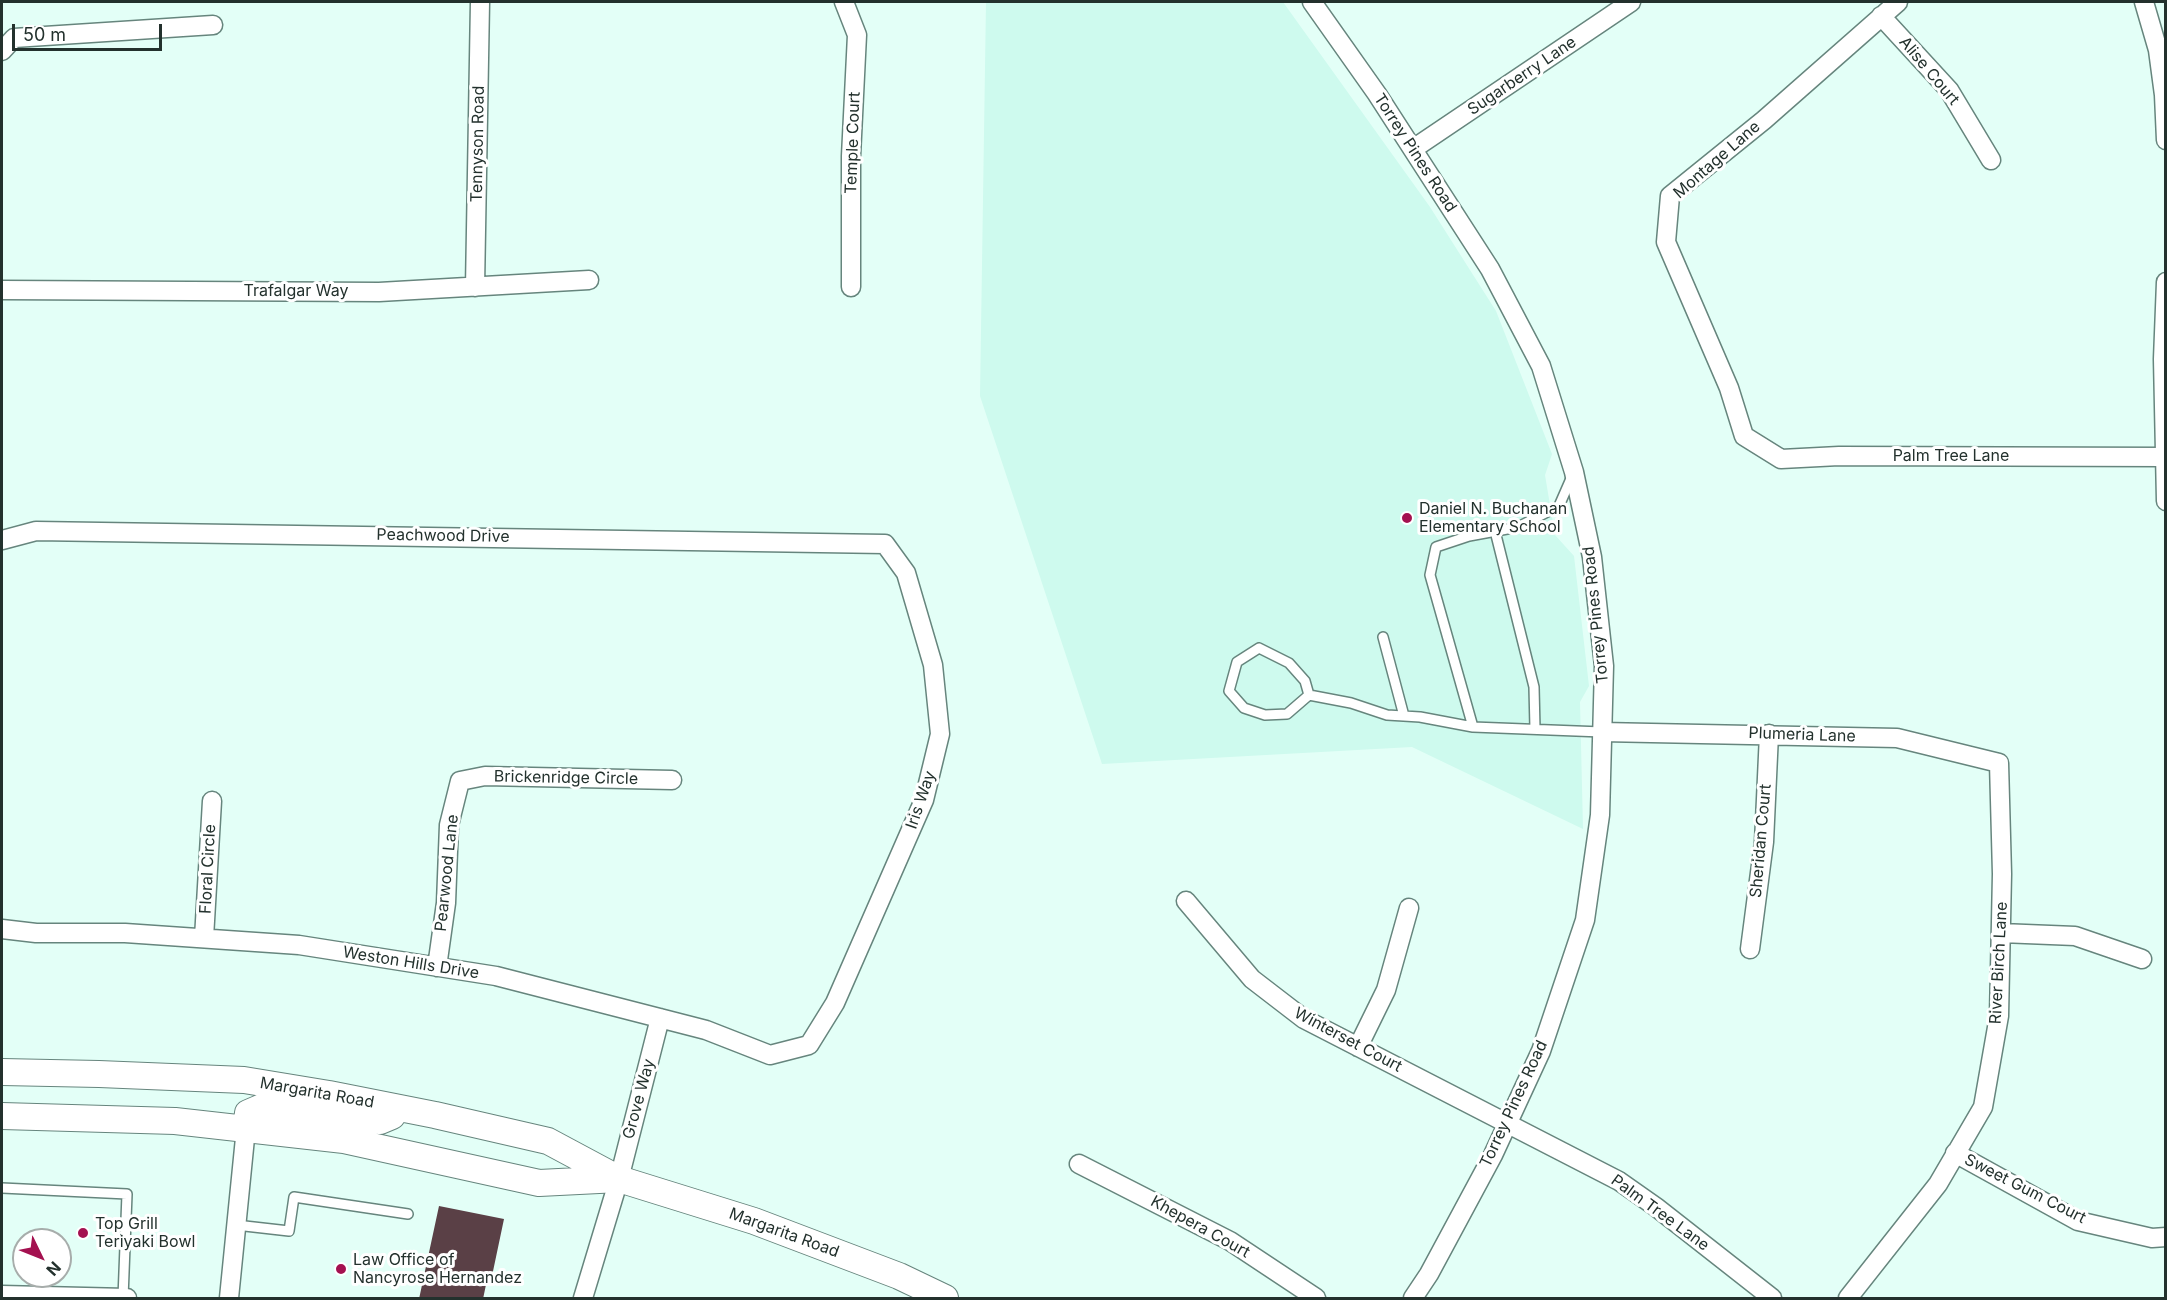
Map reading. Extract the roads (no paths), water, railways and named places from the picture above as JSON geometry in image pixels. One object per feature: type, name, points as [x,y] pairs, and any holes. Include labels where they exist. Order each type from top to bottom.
[{"type":"main road","name":"Margarita Road","points":[[2,1072],[244,1080],[396,1108],[548,1141],[619,1179],[763,1224],[899,1276],[945,1299]]},
{"type":"main road","points":[[246,1128],[248,1113],[262,1107],[380,1121],[392,1116],[396,1108]]},
{"type":"main road","name":"Margarita Road","points":[[2,1116],[175,1121],[246,1128],[344,1140],[539,1183],[619,1179]]},
{"type":"street","name":"Tennyson Road","points":[[476,287],[480,2]]},
{"type":"street","name":"Temple Court","points":[[844,2],[857,35],[851,156],[851,287]]},
{"type":"street","name":"Torrey Pines Road","points":[[1312,2],[1413,150],[1490,269],[1541,366],[1574,472],[1592,557],[1604,666],[1600,815],[1585,920],[1541,1051],[1492,1155],[1429,1274],[1413,1299]]},
{"type":"street","name":"Sugarberry Lane","points":[[1413,150],[1631,2]]},
{"type":"street","name":"Montage Lane","points":[[1743,436],[1729,388],[1666,242],[1670,196],[1764,120],[1898,2]]},
{"type":"street","points":[[2144,2],[2158,51],[2165,95],[2166,140]]},
{"type":"street","name":"Alise Court","points":[[1881,16],[1949,90],[1991,160]]},
{"type":"street","points":[[2,51],[14,38],[213,25]]},
{"type":"street","name":"Trafalgar Way","points":[[2,290],[379,292],[589,280]]},
{"type":"street","points":[[2166,282],[2163,360],[2166,501]]},
{"type":"street","name":"Palm Tree Lane","points":[[1743,436],[1781,459],[1839,456],[2165,456]]},
{"type":"street","name":"Peachwood Drive","points":[[2,540],[36,531],[885,544]]},
{"type":"street","name":"Iris Way","points":[[809,1045],[834,1003],[924,800],[940,734],[933,665],[906,573],[885,544]]},
{"type":"street","name":"Plumeria Lane","points":[[1602,732],[1897,738],[1999,763]]},
{"type":"street","name":"Sheridan Court","points":[[1750,949],[1764,842],[1769,734]]},
{"type":"street","name":"River Birch Lane","points":[[1848,1299],[1938,1184],[1983,1107],[1999,1016],[2002,874],[1999,763]]},
{"type":"street","name":"Brickenridge Circle","points":[[460,781],[485,776],[672,780]]},
{"type":"street","name":"Pearwood Lane","points":[[437,966],[446,903],[449,825],[460,781]]},
{"type":"street","name":"Floral Circle","points":[[204,938],[212,801]]},
{"type":"street","name":"Winterset Court","points":[[1186,902],[1252,979],[1304,1019],[1507,1123]]},
{"type":"street","points":[[1358,1047],[1386,990],[1409,908]]},
{"type":"street","name":"Weston Hills Drive","points":[[2,929],[36,933],[125,933],[298,945],[496,976],[706,1030],[770,1055],[809,1045]]},
{"type":"street","points":[[2001,933],[2075,936],[2142,959]]},
{"type":"street","name":"Grove Way","points":[[583,1299],[619,1179],[660,1018]]},
{"type":"street","name":"Palm Tree Lane","points":[[1507,1123],[1619,1181],[1656,1207],[1772,1299]]},
{"type":"street","points":[[229,1299],[246,1128]]},
{"type":"street","name":"Sweet Gum Court","points":[[1955,1153],[2078,1221],[2152,1238],[2166,1237]]},
{"type":"street","name":"Khepera Court","points":[[1079,1164],[1230,1241],[1316,1299]]},
{"type":"street","points":[[2,1295],[125,1298]]},
{"type":"lane","points":[[1473,727],[1430,575],[1436,547],[1469,536],[1518,527],[1559,506],[1574,472]]},
{"type":"lane","points":[[1495,531],[1534,687],[1535,729]]},
{"type":"lane","points":[[1383,637],[1404,716]]},
{"type":"lane","points":[[1259,648],[1289,663],[1305,681],[1309,695],[1287,714],[1264,715],[1244,708],[1229,691],[1237,662],[1259,648]]},
{"type":"lane","points":[[1309,695],[1351,703],[1387,715],[1420,717],[1473,727],[1602,732]]},
{"type":"lane","points":[[2,1188],[127,1194],[125,1298]]},
{"type":"lane","points":[[236,1225],[289,1231],[294,1197],[408,1214]]},
{"type":"place","name":"Daniel N. Buchanan Elementary School","points":[[1407,518]]},
{"type":"place","name":"Top Grill Teriyaki Bowl","points":[[83,1233]]},
{"type":"place","name":"Law Office of Nancyrose Hernandez","points":[[341,1269]]}]
